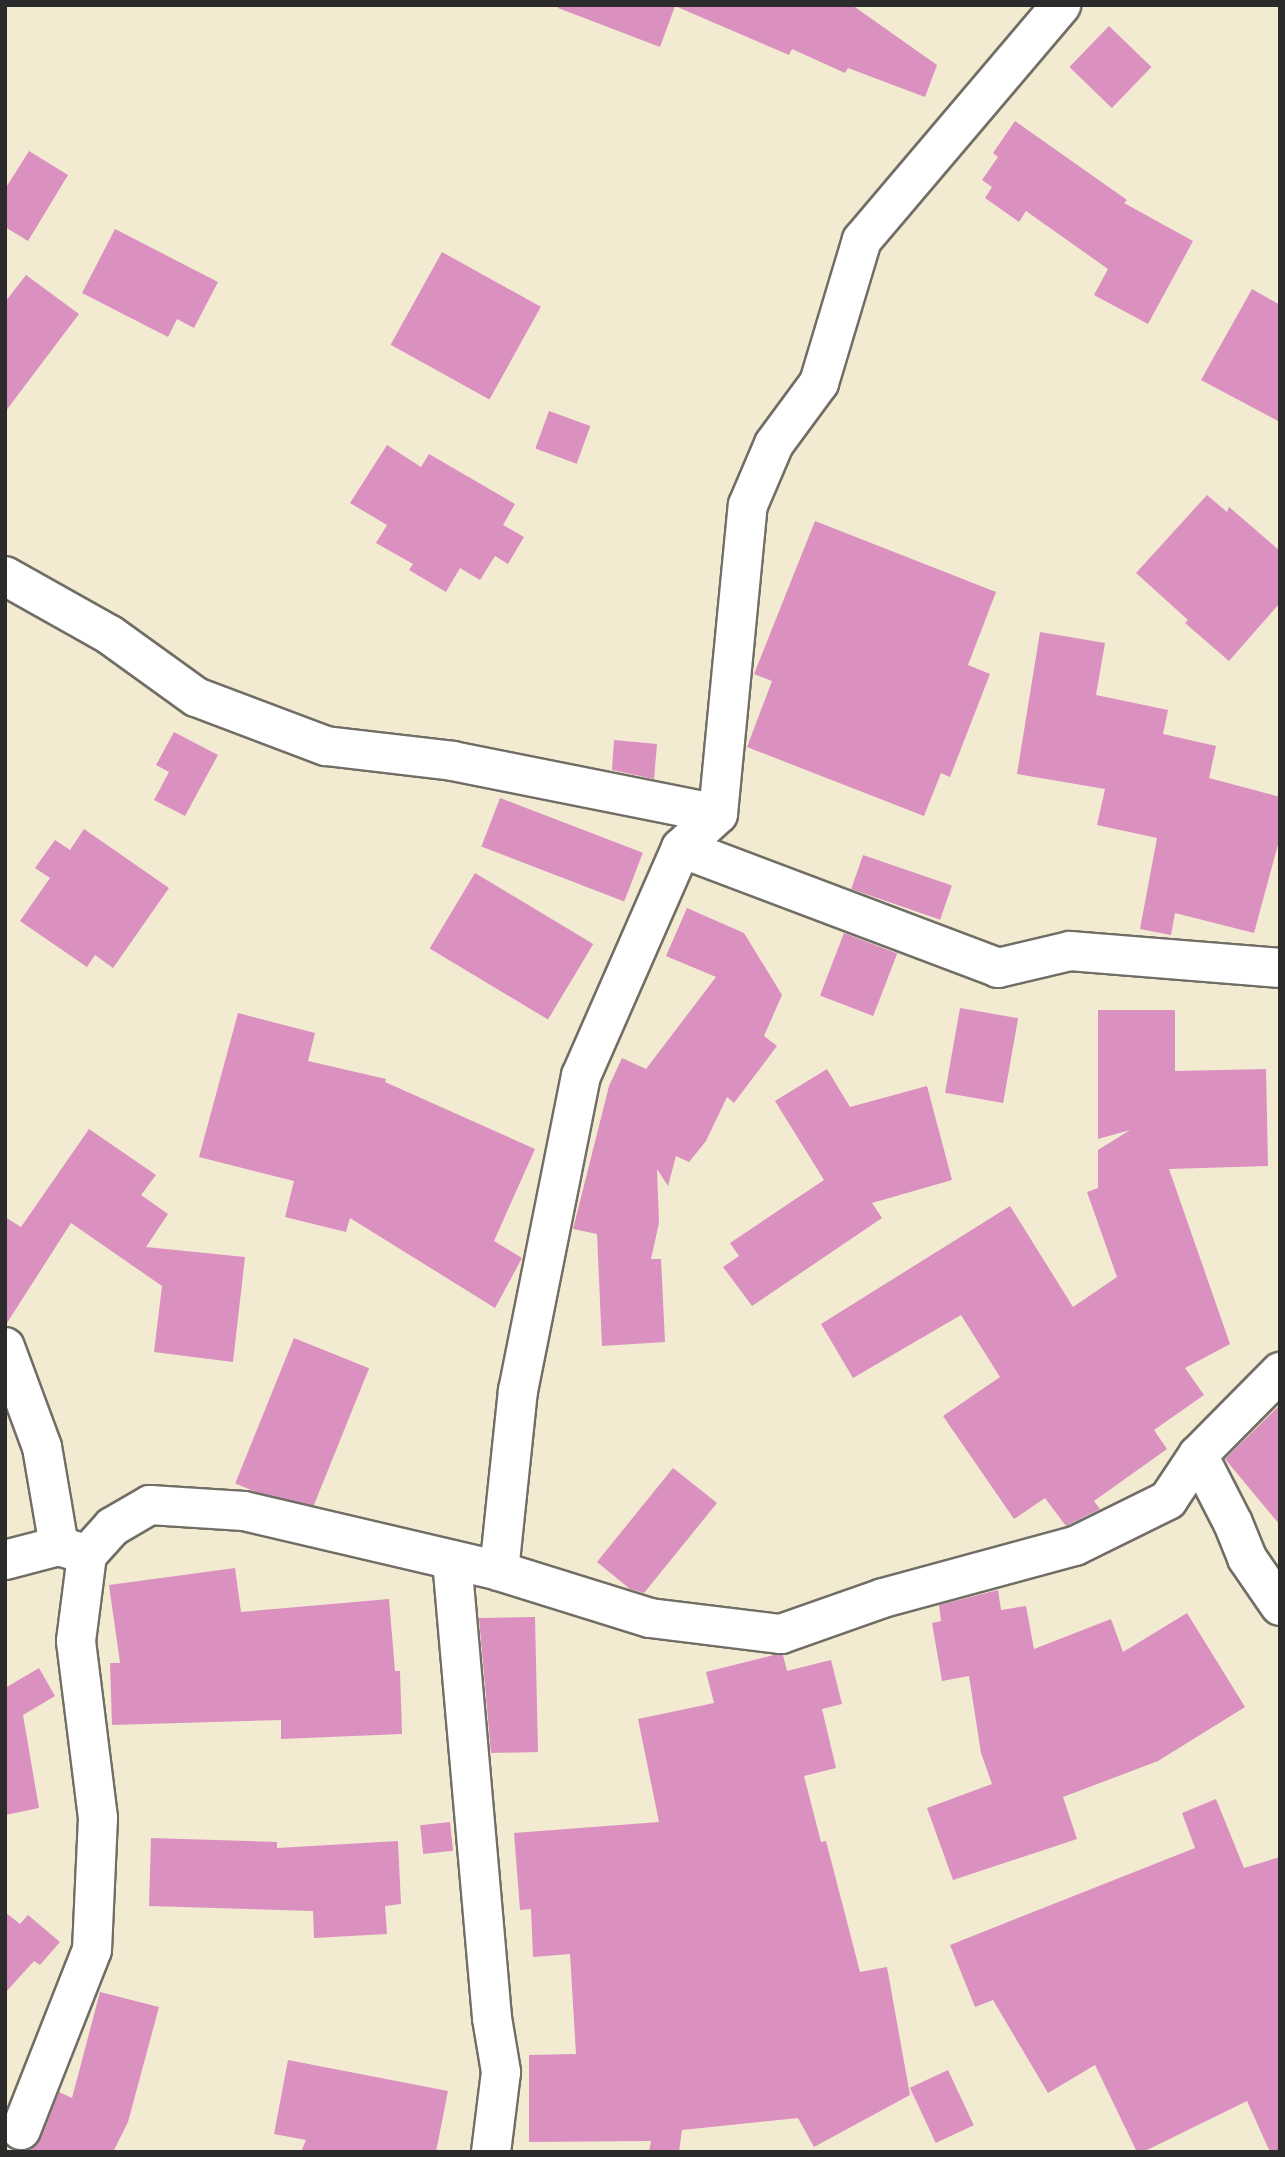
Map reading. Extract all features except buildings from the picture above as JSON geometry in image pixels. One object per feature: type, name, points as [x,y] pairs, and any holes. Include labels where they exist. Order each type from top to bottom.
[{"type":"street","points":[[499,1571],[518,1391],[581,1076],[681,848],[718,814],[748,505],[774,444],[820,383],[862,240],[1061,5]]},
{"type":"street","points":[[5,576],[110,635],[197,696],[326,746],[453,761],[718,814]]},
{"type":"street","points":[[681,848],[999,968],[1070,951],[1280,968]]},
{"type":"street","points":[[5,1347],[42,1447],[73,1550],[76,1641],[98,1818],[92,1950],[21,2130]]},
{"type":"street","points":[[5,1560],[73,1550],[150,1505],[244,1511],[499,1571],[650,1618],[781,1634],[883,1598],[1075,1546],[1168,1500],[1198,1455],[1280,1371]]},
{"type":"street","points":[[1198,1455],[1233,1523],[1247,1558],[1280,1606]]},
{"type":"street","points":[[452,1560],[492,2018],[501,2073],[491,2152]]}]
